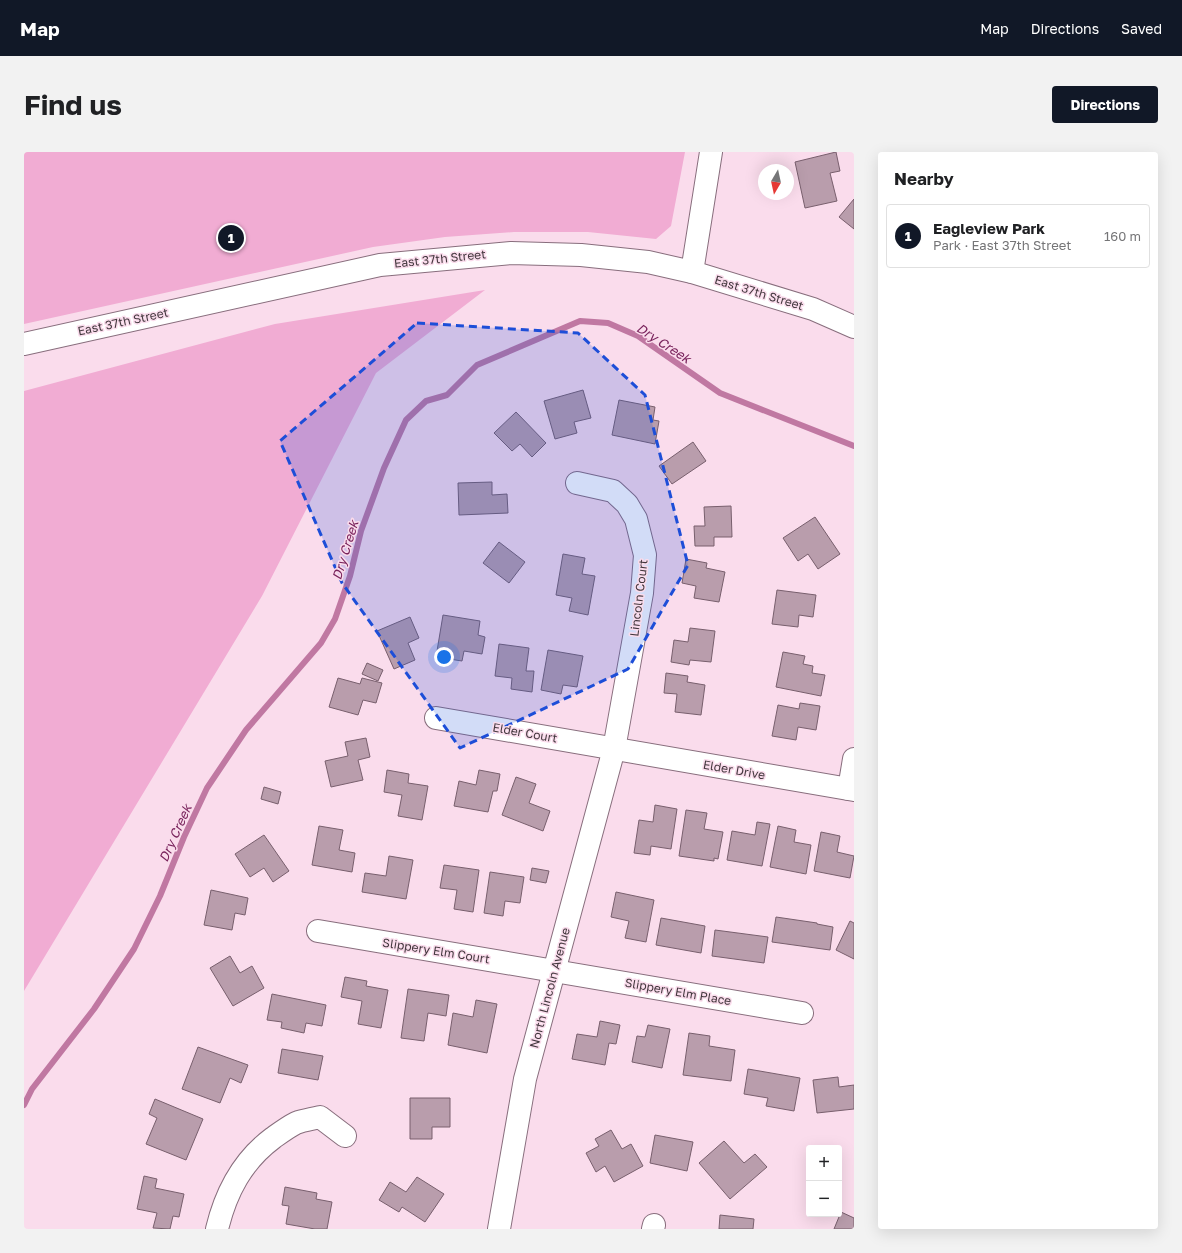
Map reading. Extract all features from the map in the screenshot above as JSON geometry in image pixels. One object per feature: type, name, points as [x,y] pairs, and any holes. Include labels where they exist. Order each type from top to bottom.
[{"type":"street","points":[[692,272],[710,152]]},
{"type":"street","name":"East 37th Street","points":[[24,344],[380,265],[511,253],[581,255],[648,262],[692,272],[813,309],[854,327]]},
{"type":"street","name":"Lincoln Court","points":[[577,483],[613,491],[627,504],[636,519],[645,555],[642,593],[614,749]]},
{"type":"street","name":"Elder Court","points":[[436,718],[614,749]]},
{"type":"street","name":"Elder Drive","points":[[614,749],[852,790]]},
{"type":"street","name":"North Lincoln Avenue","points":[[499,1229],[525,1079],[614,749]]},
{"type":"street","points":[[852,790],[854,760]]},
{"type":"street","name":"Slippery Elm Court","points":[[318,931],[554,970]]},
{"type":"street","name":"Slippery Elm Place","points":[[554,970],[802,1013]]},
{"type":"street","points":[[217,1229],[221,1211],[236,1177],[246,1163],[260,1148],[278,1134],[296,1124],[320,1117],[345,1136]]},
{"type":"highlighted area","points":[[417,323],[578,333],[645,395],[688,565],[628,669],[460,748],[342,583],[280,441]]},
{"type":"shaded area","points":[[24,152],[685,152],[671,226],[656,239],[588,232],[514,232],[445,237],[373,247],[24,324]]},
{"type":"shaded area","points":[[485,290],[376,373],[262,596],[24,991],[24,391],[275,324]]},
{"type":"building","points":[[836,152],[840,171],[830,173],[837,201],[805,208],[795,162]]},
{"type":"building","points":[[854,199],[854,229],[839,217]]},
{"type":"building","points":[[583,390],[591,418],[574,422],[577,433],[555,439],[544,401]]},
{"type":"building","points":[[619,400],[655,407],[653,420],[659,421],[655,444],[612,435]]},
{"type":"building","points":[[516,412],[546,443],[532,457],[520,444],[512,451],[494,433]]},
{"type":"building","points":[[693,442],[706,461],[672,484],[659,466]]},
{"type":"building","points":[[492,482],[492,495],[507,494],[508,513],[459,515],[458,483]]},
{"type":"building","points":[[731,506],[732,537],[714,537],[714,546],[695,546],[694,526],[705,526],[704,507]]},
{"type":"building","points":[[815,517],[840,554],[818,569],[808,554],[798,561],[783,538]]},
{"type":"building","points":[[499,542],[525,562],[509,583],[483,563]]},
{"type":"building","points":[[563,554],[585,558],[582,574],[595,576],[588,615],[569,611],[572,598],[556,595]]},
{"type":"building","points":[[686,559],[707,563],[706,568],[725,572],[719,602],[694,598],[696,586],[682,583]]},
{"type":"building","points":[[777,590],[816,595],[813,617],[799,615],[798,627],[772,624]]},
{"type":"building","points":[[443,615],[480,621],[478,635],[485,637],[482,654],[464,651],[462,661],[436,657]]},
{"type":"building","points":[[410,617],[419,638],[408,643],[415,660],[394,669],[377,631]]},
{"type":"building","points":[[690,628],[715,631],[711,662],[690,660],[689,665],[671,662],[674,640],[688,642]]},
{"type":"building","points":[[499,644],[529,648],[526,671],[534,671],[532,692],[511,689],[512,678],[495,676]]},
{"type":"building","points":[[548,650],[583,656],[577,687],[563,685],[561,694],[541,690]]},
{"type":"building","points":[[783,652],[805,656],[803,664],[813,666],[812,673],[825,675],[821,696],[776,687]]},
{"type":"building","points":[[367,663],[383,670],[378,681],[362,674]]},
{"type":"building","points":[[666,673],[688,676],[687,682],[705,685],[701,715],[675,712],[677,694],[664,693]]},
{"type":"building","points":[[338,678],[360,684],[362,678],[382,683],[376,703],[363,700],[358,715],[329,707]]},
{"type":"building","points":[[800,703],[820,706],[816,730],[798,727],[796,740],[772,736],[778,705],[799,709]]},
{"type":"building","points":[[366,738],[370,757],[358,760],[363,780],[331,787],[325,761],[348,756],[345,742]]},
{"type":"building","points":[[387,770],[409,774],[408,783],[428,786],[422,820],[398,816],[402,795],[384,792]]},
{"type":"building","points":[[479,770],[500,774],[497,791],[493,791],[488,812],[454,806],[459,781],[476,785]]},
{"type":"building","points":[[516,777],[536,784],[529,803],[550,811],[543,831],[502,815]]},
{"type":"building","points":[[264,787],[281,792],[278,804],[261,799]]},
{"type":"building","points":[[655,805],[677,809],[671,849],[651,846],[650,855],[634,853],[639,820],[653,822]]},
{"type":"building","points":[[686,810],[707,813],[704,829],[723,832],[718,859],[714,858],[714,861],[679,856]]},
{"type":"building","points":[[757,822],[770,824],[762,866],[727,860],[732,831],[755,835]]},
{"type":"building","points":[[319,826],[343,830],[339,850],[355,853],[352,872],[312,865]]},
{"type":"building","points":[[778,826],[796,830],[794,842],[811,845],[806,874],[770,867]]},
{"type":"building","points":[[821,832],[840,836],[837,852],[854,856],[850,878],[814,871]]},
{"type":"building","points":[[264,835],[289,871],[273,882],[264,868],[250,877],[235,854]]},
{"type":"building","points":[[389,856],[413,860],[406,899],[362,892],[365,873],[386,876]]},
{"type":"building","points":[[444,865],[479,870],[473,912],[454,909],[457,890],[440,888]]},
{"type":"building","points":[[532,868],[549,871],[546,883],[530,880]]},
{"type":"building","points":[[490,872],[524,877],[520,903],[505,901],[503,916],[484,913]]},
{"type":"building","points":[[211,890],[248,898],[245,915],[235,913],[232,930],[204,925]]},
{"type":"building","points":[[616,892],[654,900],[646,942],[625,938],[629,921],[611,917]]},
{"type":"building","points":[[776,917],[833,927],[830,950],[772,942]]},
{"type":"building","points":[[661,918],[705,926],[701,953],[656,945]]},
{"type":"building","points":[[850,921],[854,923],[854,959],[836,950]]},
{"type":"building","points":[[715,930],[768,937],[764,963],[712,956]]},
{"type":"building","points":[[230,956],[240,973],[252,966],[264,988],[233,1006],[210,968]]},
{"type":"building","points":[[345,977],[367,981],[366,986],[388,990],[381,1028],[358,1024],[362,1001],[341,997]]},
{"type":"building","points":[[408,989],[449,995],[446,1016],[428,1013],[424,1041],[401,1038]]},
{"type":"building","points":[[272,994],[326,1005],[322,1026],[306,1023],[304,1033],[281,1028],[282,1022],[267,1020]]},
{"type":"building","points":[[476,1000],[497,1004],[487,1053],[448,1045],[453,1013],[473,1017]]},
{"type":"building","points":[[600,1021],[620,1025],[616,1044],[609,1043],[605,1065],[572,1059],[577,1034],[597,1037]]},
{"type":"building","points":[[648,1025],[670,1029],[662,1068],[632,1062],[637,1036],[645,1037]]},
{"type":"building","points":[[689,1033],[710,1036],[709,1046],[735,1050],[731,1081],[683,1075]]},
{"type":"building","points":[[198,1047],[248,1065],[241,1083],[230,1078],[220,1103],[182,1089]]},
{"type":"building","points":[[282,1049],[323,1056],[318,1080],[278,1073]]},
{"type":"building","points":[[748,1069],[800,1078],[794,1111],[766,1106],[768,1098],[744,1094]]},
{"type":"building","points":[[838,1077],[839,1087],[854,1085],[854,1109],[817,1113],[813,1080]]},
{"type":"building","points":[[410,1098],[450,1098],[450,1127],[432,1127],[432,1139],[410,1139]]},
{"type":"building","points":[[155,1099],[203,1119],[186,1160],[146,1144],[157,1118],[149,1114]]},
{"type":"building","points":[[611,1130],[622,1149],[631,1144],[643,1166],[614,1182],[605,1166],[596,1172],[586,1153],[599,1146],[595,1139]]},
{"type":"building","points":[[655,1135],[693,1142],[687,1171],[650,1163]]},
{"type":"building","points":[[724,1141],[744,1163],[755,1154],[767,1167],[730,1199],[699,1163]]},
{"type":"building","points":[[144,1176],[157,1179],[155,1188],[184,1194],[179,1217],[173,1216],[170,1229],[153,1228],[157,1213],[137,1209]]},
{"type":"building","points":[[417,1177],[444,1194],[425,1222],[402,1207],[399,1212],[379,1200],[390,1182],[406,1192]]},
{"type":"building","points":[[285,1187],[317,1193],[316,1199],[332,1202],[327,1229],[315,1229],[286,1224],[289,1206],[282,1205]]},
{"type":"building","points":[[842,1212],[854,1218],[854,1229],[834,1229],[839,1217],[842,1217]]},
{"type":"building","points":[[720,1215],[754,1219],[753,1229],[719,1229]]},
{"type":"waterway","name":"Dry Creek","points":[[24,1105],[32,1089],[94,1009],[134,949],[160,896],[184,837],[207,788],[246,730],[321,643],[335,619],[350,576],[361,531],[384,468],[406,420],[426,401],[447,395],[477,365],[580,321],[608,323],[638,336],[720,393],[854,446]]},
{"type":"place","name":"Eagleview Park","points":[[231,238]]}]
